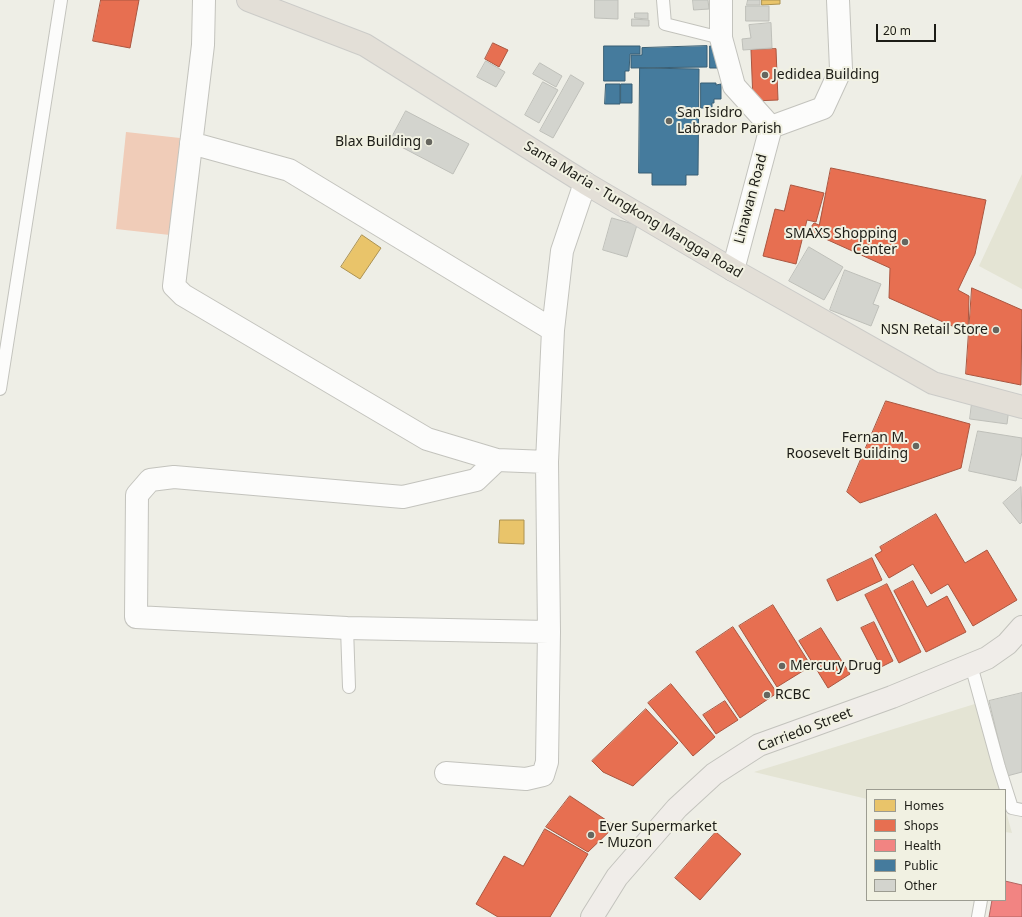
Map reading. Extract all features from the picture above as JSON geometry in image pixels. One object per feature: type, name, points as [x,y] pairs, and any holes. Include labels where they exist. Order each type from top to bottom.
[{"type":"main road","name":"Santa Maria - Tungkong Mangga Road","points":[[248,0],[365,45],[585,183],[733,270],[933,383],[1022,407]]},
{"type":"main road","name":"Carriedo Street","points":[[592,917],[617,877],[677,808],[714,774],[759,745],[892,697],[988,658],[1007,644],[1022,627]]},
{"type":"street","points":[[204,0],[203,45],[174,286],[183,295],[427,439],[497,460],[547,462]]},
{"type":"street","points":[[721,0],[721,38],[734,86],[770,127],[823,108],[841,69],[838,0]]},
{"type":"street","name":"Linawan Road","points":[[733,270],[770,127]]},
{"type":"street","points":[[191,143],[289,170],[553,330]]},
{"type":"street","points":[[446,773],[526,779],[543,775],[547,762],[549,632],[547,462],[553,330],[562,251],[585,183]]},
{"type":"street","points":[[497,460],[476,480],[403,497],[174,477],[150,480],[137,495],[136,617],[347,628],[549,632]]},
{"type":"lane","points":[[0,389],[61,0]]},
{"type":"lane","points":[[663,0],[665,24],[721,38]]},
{"type":"lane","points":[[347,628],[349,687]]},
{"type":"lane","points":[[971,665],[1006,789]]},
{"type":"lane","points":[[1006,789],[1012,808],[1022,810]]},
{"type":"lane","points":[[978,917],[982,901]]},
{"type":"shaded area","points":[[126,132],[180,138],[170,235],[116,229]]},
{"type":"shaded area","points":[[1022,174],[1022,289],[979,266]]},
{"type":"shaded area","points":[[978,703],[1001,789],[866,789],[866,799],[754,772]]},
{"type":"shaded area","points":[[1006,812],[1012,833],[1006,832]]},
{"type":"building: Homes","points":[[762,0],[780,0],[780,4],[762,5]]},
{"type":"building: Homes","points":[[362,235],[381,248],[360,279],[341,267]]},
{"type":"building: Homes","points":[[500,520],[524,520],[524,544],[499,543]]},
{"type":"building: Shops","points":[[101,0],[139,0],[130,48],[93,41]]},
{"type":"building: Shops","points":[[493,43],[508,50],[499,67],[485,59]]},
{"type":"building: Shops","name":"Jedidea Building","points":[[776,49],[778,100],[753,101],[751,50]]},
{"type":"building: Shops","name":"SMAXS Shopping Center","points":[[831,168],[986,200],[975,254],[958,290],[969,296],[968,333],[889,298],[890,268],[808,231],[814,223],[819,225]]},
{"type":"building: Shops","points":[[791,185],[824,193],[816,222],[807,220],[796,264],[763,256],[775,209],[784,211]]},
{"type":"building: Shops","name":"NSN Retail Store","points":[[972,288],[1022,310],[1021,385],[966,374]]},
{"type":"building: Shops","name":"Fernan M. Roosevelt Building","points":[[886,401],[970,424],[961,468],[860,503],[847,492]]},
{"type":"building: Shops","points":[[936,514],[965,563],[987,550],[1017,600],[973,626],[948,584],[931,594],[913,564],[889,578],[875,555],[882,551],[880,547]]},
{"type":"building: Shops","points":[[872,558],[882,580],[837,601],[827,580]]},
{"type":"building: Shops","points":[[913,581],[927,607],[947,596],[966,632],[926,652],[894,591]]},
{"type":"building: Shops","points":[[887,584],[921,652],[899,663],[865,595]]},
{"type":"building: Shops","points":[[773,605],[811,666],[777,687],[739,626]]},
{"type":"building: Shops","points":[[874,622],[893,661],[881,667],[861,628]]},
{"type":"building: Shops","points":[[733,627],[777,693],[740,718],[696,652]]},
{"type":"building: Shops","points":[[821,628],[850,674],[828,688],[799,641]]},
{"type":"building: Shops","points":[[671,684],[715,737],[693,756],[648,703]]},
{"type":"building: Shops","points":[[725,701],[738,720],[716,734],[703,715]]},
{"type":"building: Shops","points":[[646,709],[678,743],[633,786],[603,772],[592,761]]},
{"type":"building: Shops","points":[[570,796],[615,826],[588,852],[546,827]]},
{"type":"building: Shops","points":[[545,829],[588,854],[550,917],[498,917],[476,904],[504,856],[523,866]]},
{"type":"building: Shops","points":[[716,832],[741,854],[700,900],[675,878]]},
{"type":"building: Health","points":[[1006,881],[1022,885],[1022,917],[989,917],[992,901],[1006,901]]},
{"type":"building: Public","points":[[604,46],[640,46],[640,54],[630,54],[629,71],[625,71],[625,81],[604,81]]},
{"type":"building: Public","points":[[707,46],[707,67],[631,68],[631,55],[642,55],[642,48]]},
{"type":"building: Public","points":[[710,46],[718,46],[718,68],[710,68]]},
{"type":"building: Public","name":"San Isidro Labrador Parish","points":[[640,68],[699,69],[698,175],[686,175],[686,185],[652,185],[652,173],[639,173]]},
{"type":"building: Public","points":[[701,83],[716,83],[716,85],[721,84],[721,99],[714,99],[712,108],[701,108]]},
{"type":"building: Public","points":[[606,84],[620,84],[620,104],[605,104]]},
{"type":"building: Public","points":[[621,84],[632,84],[632,103],[621,103]]},
{"type":"building: Other","points":[[595,0],[618,0],[618,19],[595,18]]},
{"type":"building: Other","points":[[693,0],[708,0],[709,9],[694,10]]},
{"type":"building: Other","points":[[748,0],[760,0],[760,5],[747,5]]},
{"type":"building: Other","points":[[746,6],[769,6],[769,21],[746,21]]},
{"type":"building: Other","points":[[635,13],[648,13],[648,19],[635,18]]},
{"type":"building: Other","points":[[632,19],[649,20],[649,26],[632,26]]},
{"type":"building: Other","points":[[771,23],[772,48],[743,50],[742,39],[751,38],[749,25]]},
{"type":"building: Other","points":[[486,61],[505,72],[496,87],[477,77]]},
{"type":"building: Other","points":[[540,63],[562,76],[556,87],[533,74]]},
{"type":"building: Other","points":[[571,75],[584,83],[553,138],[540,131]]},
{"type":"building: Other","points":[[543,82],[558,90],[539,123],[525,115]]},
{"type":"building: Other","name":"Blax Building","points":[[406,111],[469,144],[453,174],[390,141]]},
{"type":"building: Other","points":[[612,218],[637,225],[627,257],[603,250]]},
{"type":"building: Other","points":[[809,247],[843,267],[824,300],[789,281]]},
{"type":"building: Other","points":[[845,270],[881,284],[873,304],[879,306],[871,326],[830,310]]},
{"type":"building: Other","points":[[972,403],[1009,408],[1007,424],[970,419]]},
{"type":"building: Other","points":[[978,431],[1022,438],[1022,452],[1016,481],[969,471]]},
{"type":"building: Other","points":[[1021,487],[1022,522],[1020,524],[1003,503]]},
{"type":"building: Other","points":[[1022,693],[1022,772],[1007,776],[989,701]]},
{"type":"place","name":"Jedidea Building","points":[[765,75]]},
{"type":"place","name":"San Isidro Labrador Parish","points":[[669,121]]},
{"type":"place","name":"Blax Building","points":[[429,142]]},
{"type":"place","name":"SMAXS Shopping Center","points":[[905,242]]},
{"type":"place","name":"NSN Retail Store","points":[[996,330]]},
{"type":"place","name":"Fernan M. Roosevelt Building","points":[[916,446]]},
{"type":"place","name":"Mercury Drug","points":[[782,666]]},
{"type":"place","name":"RCBC","points":[[767,695]]},
{"type":"place","name":"Ever Supermarket - Muzon","points":[[591,835]]}]
